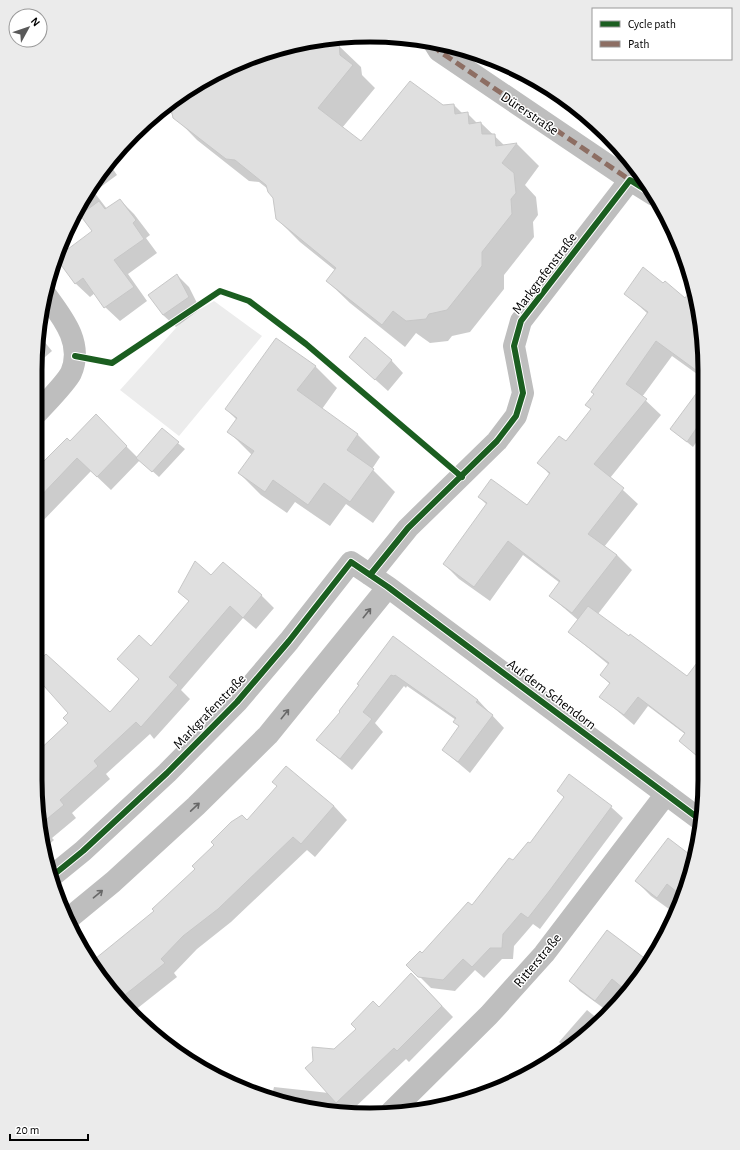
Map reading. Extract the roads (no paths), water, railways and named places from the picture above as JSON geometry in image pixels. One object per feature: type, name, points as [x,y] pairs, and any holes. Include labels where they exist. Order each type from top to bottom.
[{"type":"street","name":"Dürerstraße","points":[[438,49],[635,178]]},
{"type":"street","name":"Markgrafenstraße","points":[[72,916],[113,882],[196,806],[268,735],[379,581],[408,528],[497,441],[516,416],[523,393],[514,346],[521,321],[635,178]]},
{"type":"street","points":[[42,407],[71,374],[75,356],[73,342],[66,322],[49,300]]},
{"type":"street","name":"Markgrafenstraße","points":[[55,873],[83,850],[167,773],[237,702],[289,641],[351,562],[379,581]]},
{"type":"street","name":"Auf dem Schendorn","points":[[379,581],[696,816]]},
{"type":"street","name":"Ritterstraße","points":[[397,1106],[489,1015],[544,954],[666,794]]}]
